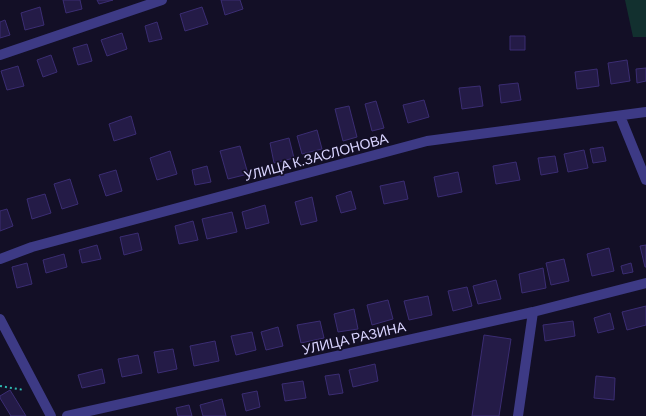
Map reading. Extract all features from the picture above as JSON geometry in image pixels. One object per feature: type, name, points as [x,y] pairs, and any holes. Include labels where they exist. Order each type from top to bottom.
[{"type":"street","points":[[0,55],[162,0]]},
{"type":"street","name":"УЛИЦА К.ЗАСЛОНОВА","points":[[0,259],[32,247],[428,141],[646,112]]},
{"type":"street","points":[[620,116],[646,180]]},
{"type":"street","name":"УЛИЦА РАЗИНА","points":[[67,416],[534,312],[646,283]]},
{"type":"street","points":[[518,416],[534,312]]},
{"type":"street","points":[[0,319],[51,416]]},
{"type":"path","points":[[0,386],[39,392]]},
{"type":"green space","points":[[625,0],[646,0],[646,37],[633,37]]},
{"type":"building","points":[[63,0],[80,0],[82,9],[66,13]]},
{"type":"building","points":[[97,0],[113,0],[99,4]]},
{"type":"building","points":[[221,0],[240,0],[243,9],[225,15]]},
{"type":"building","points":[[40,7],[44,25],[25,30],[21,13]]},
{"type":"building","points":[[202,7],[208,24],[185,31],[180,14]]},
{"type":"building","points":[[5,20],[10,35],[0,38],[0,22]]},
{"type":"building","points":[[157,22],[162,39],[149,42],[145,26]]},
{"type":"building","points":[[122,33],[127,49],[107,56],[101,40]]},
{"type":"building","points":[[510,36],[525,36],[525,50],[510,50]]},
{"type":"building","points":[[87,44],[92,61],[78,65],[73,48]]},
{"type":"building","points":[[51,55],[57,72],[43,77],[37,60]]},
{"type":"building","points":[[627,60],[630,81],[611,84],[608,63]]},
{"type":"building","points":[[18,66],[24,86],[7,90],[1,71]]},
{"type":"building","points":[[646,68],[646,81],[637,83],[636,69]]},
{"type":"building","points":[[597,69],[599,86],[577,89],[575,72]]},
{"type":"building","points":[[518,83],[521,100],[501,103],[499,85]]},
{"type":"building","points":[[480,86],[483,106],[462,109],[459,88]]},
{"type":"building","points":[[424,100],[429,117],[408,123],[403,105]]},
{"type":"building","points":[[376,101],[384,128],[372,131],[365,104]]},
{"type":"building","points":[[349,106],[357,137],[343,141],[335,109]]},
{"type":"building","points":[[131,116],[136,134],[114,141],[109,124]]},
{"type":"building","points":[[317,130],[322,149],[302,154],[297,136]]},
{"type":"building","points":[[289,138],[294,158],[274,163],[270,143]]},
{"type":"building","points":[[240,146],[248,174],[228,179],[220,151]]},
{"type":"building","points":[[603,147],[606,161],[593,163],[590,149]]},
{"type":"building","points":[[584,150],[588,168],[568,172],[564,154]]},
{"type":"building","points":[[170,151],[177,174],[157,180],[150,158]]},
{"type":"building","points":[[555,156],[558,172],[541,175],[538,158]]},
{"type":"building","points":[[516,162],[520,180],[496,184],[493,166]]},
{"type":"building","points":[[207,166],[211,182],[195,185],[192,170]]},
{"type":"building","points":[[116,170],[122,191],[106,196],[99,175]]},
{"type":"building","points":[[458,172],[462,192],[438,197],[434,177]]},
{"type":"building","points":[[70,179],[78,204],[62,209],[54,184]]},
{"type":"building","points":[[404,181],[408,199],[384,204],[380,186]]},
{"type":"building","points":[[351,191],[356,209],[341,213],[336,196]]},
{"type":"building","points":[[45,194],[51,213],[32,219],[27,199]]},
{"type":"building","points":[[312,197],[317,221],[301,225],[295,202]]},
{"type":"building","points":[[265,205],[269,223],[246,229],[242,212]]},
{"type":"building","points":[[7,209],[13,226],[0,231],[0,211]]},
{"type":"building","points":[[232,212],[237,232],[207,239],[202,219]]},
{"type":"building","points":[[193,221],[198,240],[179,244],[175,226]]},
{"type":"building","points":[[138,233],[142,250],[124,255],[120,237]]},
{"type":"building","points":[[97,245],[101,259],[82,263],[79,250]]},
{"type":"building","points":[[646,245],[646,267],[645,267],[640,246]]},
{"type":"building","points":[[609,248],[614,271],[592,276],[587,254]]},
{"type":"building","points":[[64,254],[67,267],[46,273],[43,260]]},
{"type":"building","points":[[564,259],[569,281],[551,285],[546,263]]},
{"type":"building","points":[[27,263],[32,284],[17,288],[12,267]]},
{"type":"building","points":[[631,263],[633,272],[623,274],[621,266]]},
{"type":"building","points":[[543,268],[546,288],[522,293],[519,274]]},
{"type":"building","points":[[496,280],[501,299],[478,304],[473,286]]},
{"type":"building","points":[[467,287],[472,306],[453,311],[448,291]]},
{"type":"building","points":[[428,296],[432,315],[409,320],[404,301]]},
{"type":"building","points":[[388,300],[393,319],[372,325],[367,305]]},
{"type":"building","points":[[646,306],[646,325],[627,330],[622,312]]},
{"type":"building","points":[[354,309],[358,329],[338,332],[334,314]]},
{"type":"building","points":[[610,313],[614,329],[598,333],[594,318]]},
{"type":"building","points":[[320,321],[324,338],[301,343],[297,325]]},
{"type":"building","points":[[573,321],[575,336],[545,341],[543,325]]},
{"type":"building","points":[[278,327],[283,346],[266,350],[261,332]]},
{"type":"building","points":[[252,332],[256,350],[236,355],[231,336]]},
{"type":"building","points":[[484,335],[511,339],[499,416],[472,416]]},
{"type":"building","points":[[215,341],[219,361],[194,366],[190,346]]},
{"type":"building","points":[[173,349],[177,369],[158,373],[154,352]]},
{"type":"building","points":[[138,355],[142,373],[122,377],[118,359]]},
{"type":"building","points":[[375,364],[378,381],[353,387],[349,370]]},
{"type":"building","points":[[102,369],[105,383],[82,388],[78,375]]},
{"type":"building","points":[[339,374],[343,393],[329,395],[325,376]]},
{"type":"building","points":[[596,376],[615,378],[614,400],[594,398]]},
{"type":"building","points":[[303,381],[306,398],[285,401],[282,384]]},
{"type":"building","points":[[10,390],[26,416],[11,416],[0,398],[0,396]]},
{"type":"building","points":[[257,391],[260,407],[246,411],[242,394]]},
{"type":"building","points":[[222,399],[226,416],[203,416],[200,405]]},
{"type":"building","points":[[189,405],[192,416],[178,416],[176,408]]}]
